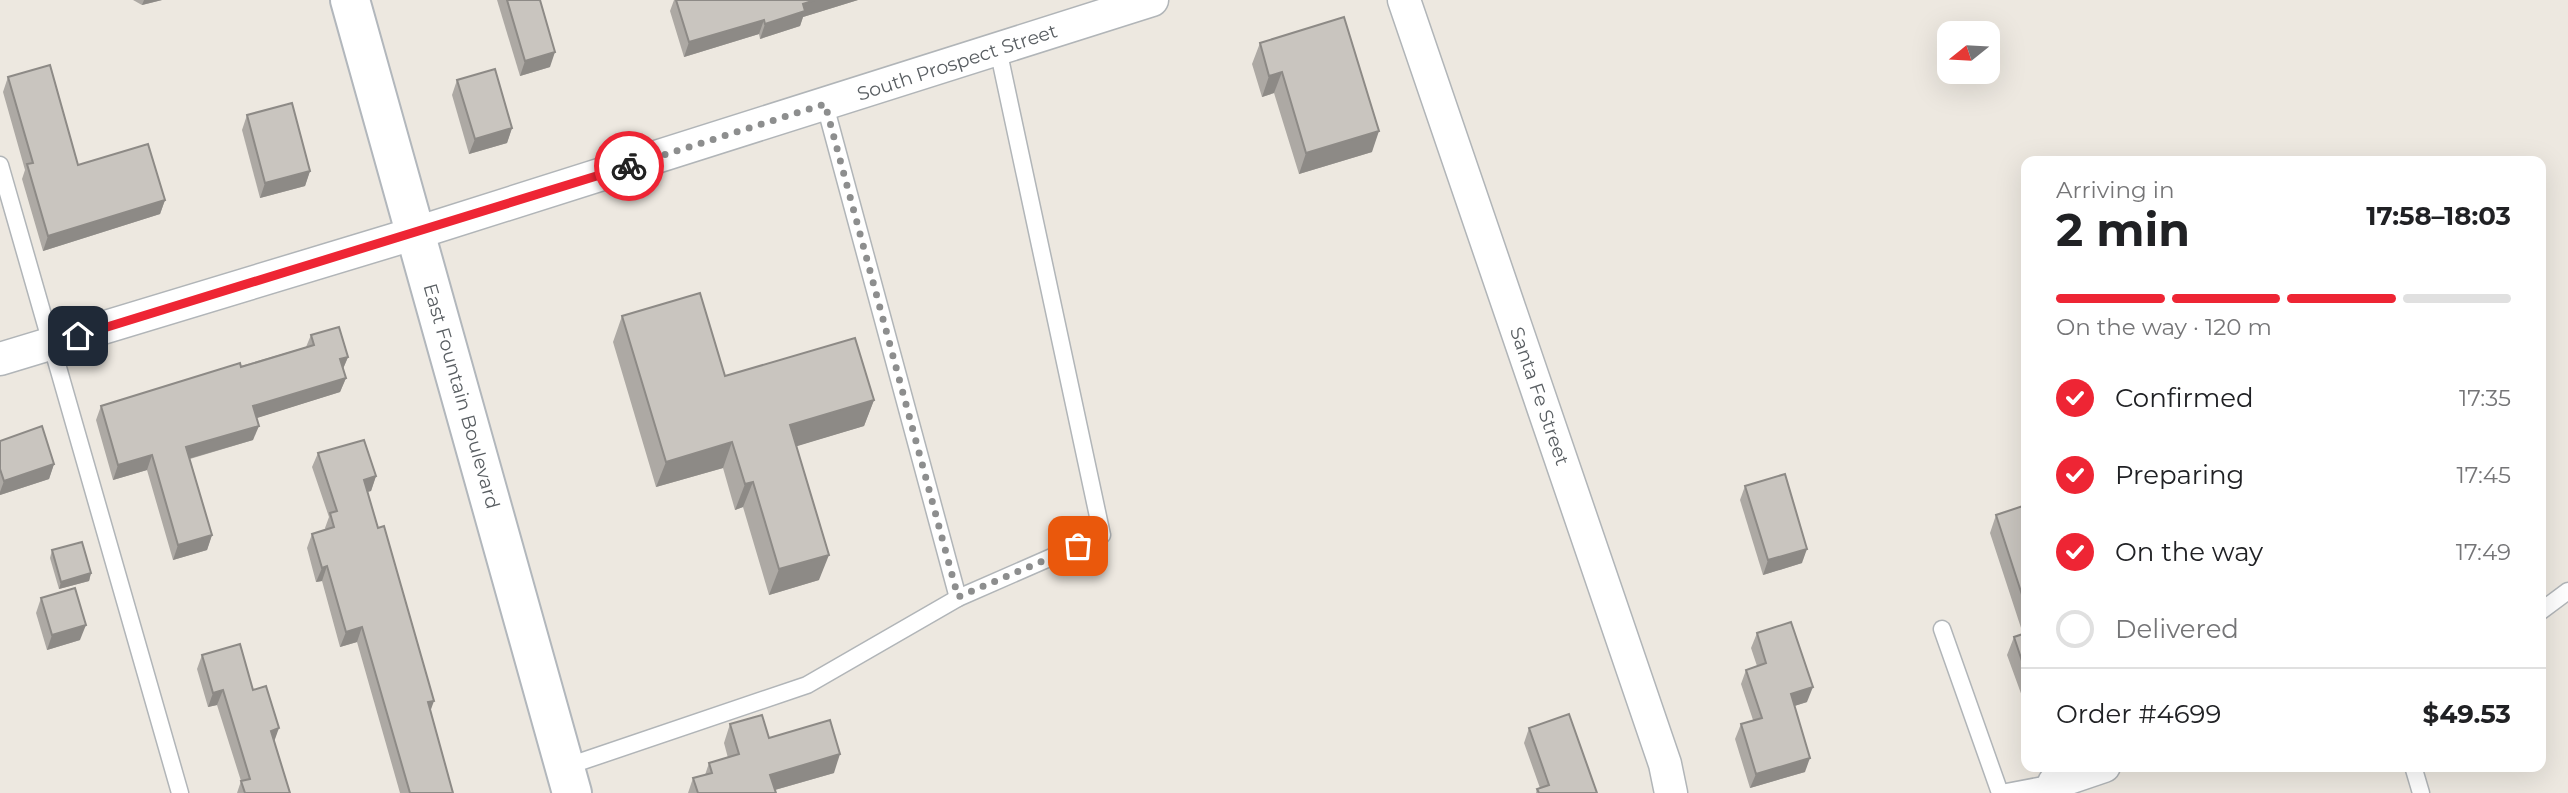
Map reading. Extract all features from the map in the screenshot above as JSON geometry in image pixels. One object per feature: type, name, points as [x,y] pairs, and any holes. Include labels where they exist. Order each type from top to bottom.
[{"type":"main road","name":"East Fountain Boulevard","points":[[350,0],[569,780]]},
{"type":"street","name":"South Prospect Street","points":[[0,359],[416,233],[1152,0]]},
{"type":"street","name":"Santa Fe Street","points":[[1404,0],[1665,764],[1671,793]]},
{"type":"street","points":[[2055,788],[2091,772]]},
{"type":"lane","points":[[569,780],[807,685],[958,597],[1102,535],[998,49]]},
{"type":"lane","points":[[825,104],[958,597]]},
{"type":"lane","points":[[0,165],[180,793]]},
{"type":"lane","points":[[2546,607],[2568,591]]},
{"type":"lane","points":[[1942,629],[2000,793],[2055,788]]},
{"type":"lane","points":[[2415,772],[2421,793]]},
{"type":"building","points":[[507,0],[540,0],[555,52],[525,61]]},
{"type":"building","points":[[676,0],[815,0],[803,4],[805,11],[765,24],[764,20],[689,42]]},
{"type":"building","points":[[1344,17],[1379,131],[1306,153],[1282,72],[1269,76],[1260,43]]},
{"type":"building","points":[[50,65],[78,165],[148,144],[165,200],[48,236],[27,164],[33,163],[8,77]]},
{"type":"building","points":[[495,69],[512,128],[475,139],[457,80]]},
{"type":"building","points":[[292,103],[310,171],[265,183],[247,115]]},
{"type":"building","points":[[700,293],[725,376],[855,338],[874,400],[790,425],[829,555],[779,569],[753,482],[745,484],[732,442],[666,462],[622,316]]},
{"type":"building","points":[[339,327],[348,357],[340,359],[346,378],[253,406],[259,426],[186,447],[212,535],[178,545],[152,455],[118,465],[101,406],[240,363],[241,367],[314,345],[311,335]]},
{"type":"building","points":[[42,426],[54,464],[4,481],[0,469],[0,441]]},
{"type":"building","points":[[364,440],[376,476],[364,480],[378,528],[384,526],[434,701],[428,702],[453,793],[410,793],[362,627],[346,632],[327,566],[322,568],[312,534],[334,527],[330,513],[337,511],[318,453]]},
{"type":"building","points":[[1785,474],[1807,549],[1768,560],[1745,486]]},
{"type":"building","points":[[2021,507],[2021,592],[1996,515]]},
{"type":"building","points":[[82,542],[91,573],[61,582],[52,550]]},
{"type":"building","points":[[75,588],[86,625],[52,635],[41,598]]},
{"type":"building","points":[[1791,622],[1813,687],[1791,694],[1810,758],[1756,774],[1741,724],[1762,718],[1746,670],[1766,663],[1757,633]]},
{"type":"building","points":[[2021,635],[2021,658],[2014,637]]},
{"type":"building","points":[[240,644],[253,690],[266,686],[279,728],[271,731],[290,793],[245,793],[241,781],[250,779],[223,690],[213,693],[202,655]]},
{"type":"building","points":[[1569,714],[1597,793],[1539,793],[1537,789],[1549,785],[1529,728]]},
{"type":"building","points":[[762,715],[769,738],[830,720],[840,754],[770,775],[776,793],[698,793],[693,778],[712,773],[709,763],[739,754],[730,724]]},
{"type":"way so far","points":[[629,166],[825,104],[958,597],[1078,546]]},
{"type":"route","points":[[78,336],[629,166]]}]
